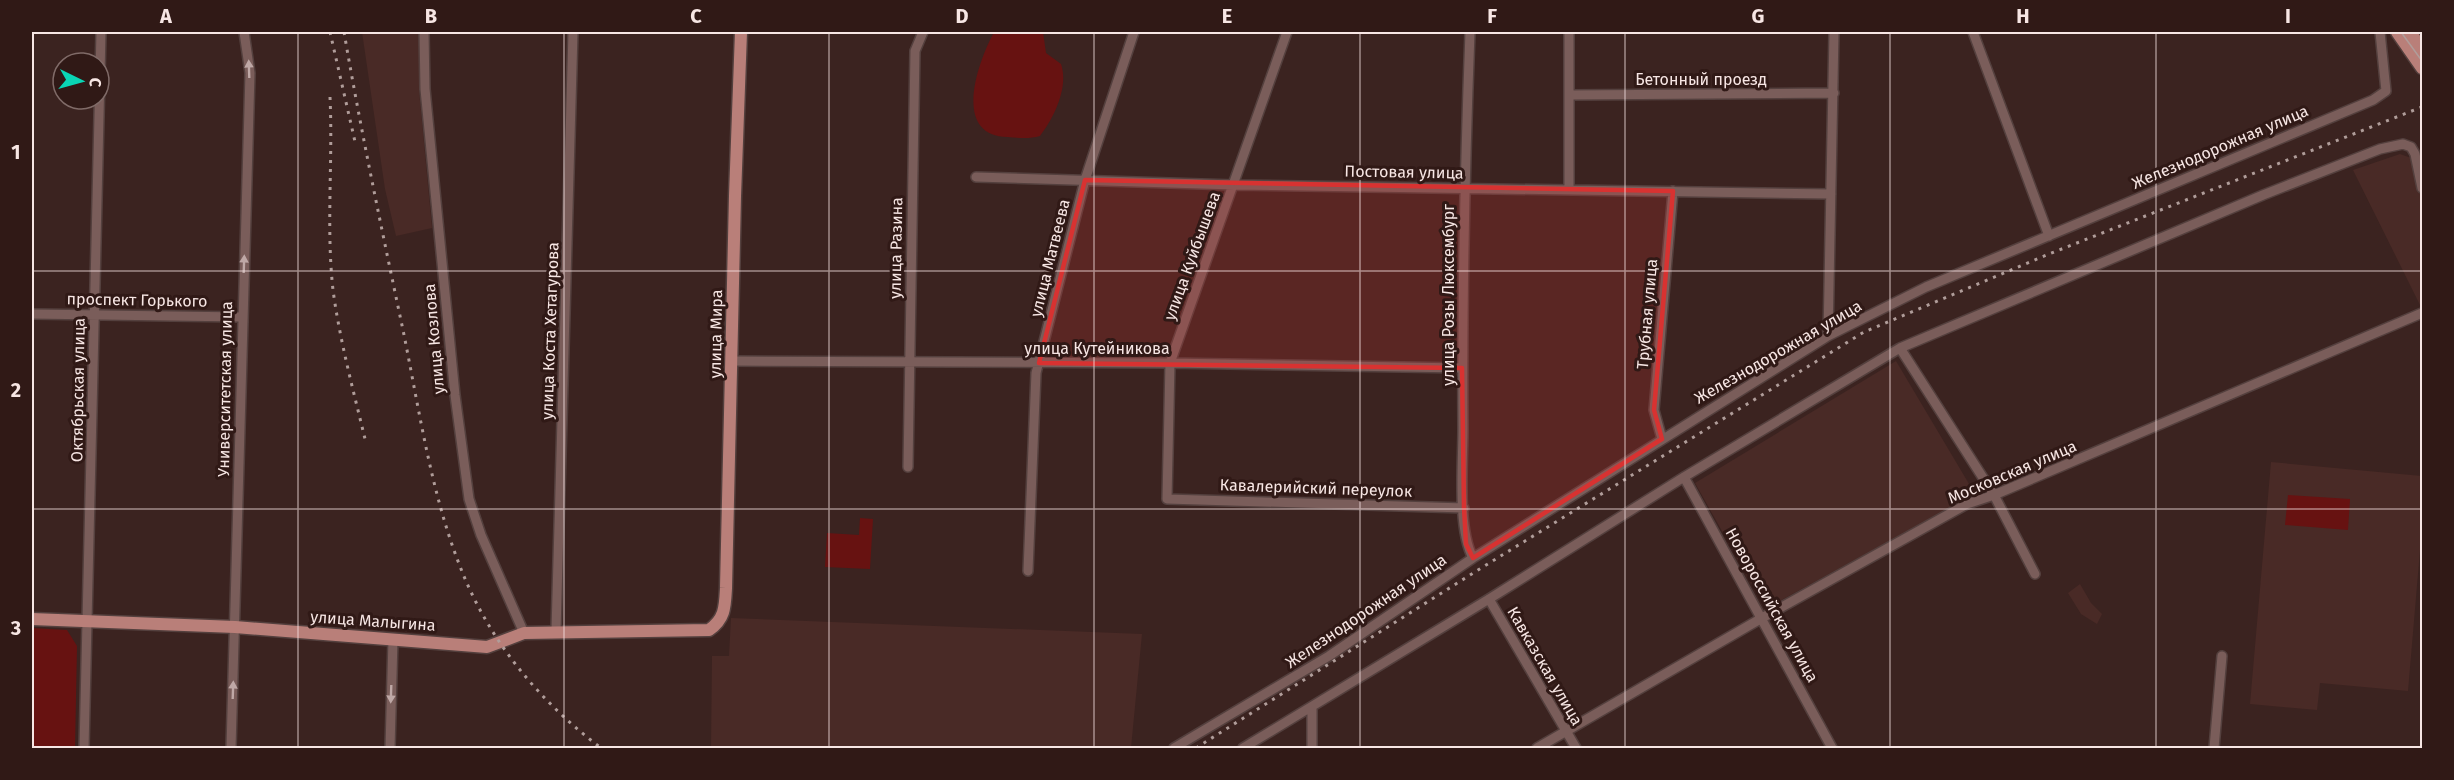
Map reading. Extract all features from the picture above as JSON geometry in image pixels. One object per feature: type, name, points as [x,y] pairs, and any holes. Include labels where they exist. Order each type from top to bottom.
[{"type":"main road","name":"улица Мира","points":[[709,630],[719,623],[725,612],[741,32]]},
{"type":"main road","points":[[2397,32],[2422,68]]},
{"type":"main road","points":[[2410,32],[2422,49]]},
{"type":"main road","name":"улица Малыгина","points":[[32,619],[235,627],[487,647],[524,633],[709,630]]},
{"type":"street","name":"Октябрьская улица","points":[[84,748],[101,32]]},
{"type":"street","name":"Университетская улица","points":[[231,748],[250,74],[244,32]]},
{"type":"street","name":"улица Козлова","points":[[424,32],[425,89],[465,475],[469,498],[481,535],[524,633]]},
{"type":"street","name":"улица Коста Хетагурова","points":[[556,631],[573,32]]},
{"type":"street","name":"улица Разина","points":[[908,467],[915,51],[922,32]]},
{"type":"street","name":"улица Матвеева","points":[[1028,571],[1036,373],[1085,180],[1134,32]]},
{"type":"street","name":"улица Куйбышева","points":[[1167,499],[1170,363],[1287,32]]},
{"type":"street","name":"улица Розы Люксембург","points":[[1470,32],[1464,188],[1462,368],[1466,544],[1473,558]]},
{"type":"street","points":[[1569,32],[1569,189]]},
{"type":"street","points":[[1828,336],[1834,32]]},
{"type":"street","points":[[1973,32],[2049,236]]},
{"type":"street","name":"Железнодорожная улица","points":[[1174,748],[1329,656],[1473,558],[1828,336],[1926,287],[2373,99],[2386,91],[2380,32]]},
{"type":"street","name":"Бетонный проезд","points":[[1569,94],[1834,93]]},
{"type":"street","points":[[1243,748],[1489,599],[1684,477],[1900,348],[2263,195],[2380,149],[2403,144],[2411,147],[2415,154],[2422,188]]},
{"type":"street","name":"Постовая улица","points":[[976,177],[1234,185],[1831,194]]},
{"type":"street","name":"Трубная улица","points":[[1662,439],[1654,411],[1673,191]]},
{"type":"street","name":"Московская улица","points":[[1537,748],[1762,618],[1967,504],[1994,495],[2422,313]]},
{"type":"street","name":"проспект Горького","points":[[32,314],[242,317]]},
{"type":"street","points":[[1900,348],[1994,495],[2035,574]]},
{"type":"street","name":"улица Кутейникова","points":[[732,361],[1170,363],[1462,368]]},
{"type":"street","name":"Новороссийская улица","points":[[1684,477],[1833,748]]},
{"type":"street","name":"Кавалерийский переулок","points":[[1167,499],[1464,508]]},
{"type":"street","name":"Кавказская улица","points":[[1489,599],[1576,748]]},
{"type":"street","points":[[390,748],[393,639]]},
{"type":"street","points":[[2214,748],[2222,656]]},
{"type":"street","points":[[1312,707],[1312,748]]},
{"type":"highlighted area","points":[[1085,180],[1673,191],[1654,410],[1662,439],[1473,558],[1466,544],[1462,368],[1039,363]]},
{"type":"shaded area","points":[[362,32],[419,32],[419,90],[432,228],[396,236],[385,189]]},
{"type":"shaded area","points":[[994,32],[1043,32],[1046,53],[1061,64],[1062,92],[1040,136],[1008,137],[990,133],[980,124],[974,111],[976,78]]},
{"type":"shaded area","points":[[2400,154],[2414,159],[2422,200],[2422,304],[2420,305],[2353,170]]},
{"type":"shaded area","points":[[1896,361],[1975,494],[1776,603],[1765,583],[1754,588],[1695,483]]},
{"type":"shaded area","points":[[2271,462],[2422,476],[2422,527],[2408,691],[2320,683],[2317,710],[2250,704]]},
{"type":"shaded area","points":[[2288,495],[2350,499],[2348,530],[2285,525]]},
{"type":"shaded area","points":[[860,518],[873,519],[870,569],[825,567],[827,533],[859,535]]},
{"type":"shaded area","points":[[2080,584],[2091,603],[2102,614],[2097,624],[2081,614],[2068,593]]},
{"type":"shaded area","points":[[731,618],[1142,634],[1131,748],[711,748],[712,656],[729,656]]},
{"type":"shaded area","points":[[32,628],[67,630],[77,646],[75,748],[33,748],[32,746]]},
{"type":"tram line","points":[[2401,32],[2422,61]]},
{"type":"railway","points":[[330,32],[356,146]]},
{"type":"railway","points":[[344,32],[428,457],[454,551],[478,606],[506,652],[540,693],[601,748]]},
{"type":"railway","points":[[330,97],[330,242],[333,290],[343,348],[366,443]]},
{"type":"railway","points":[[1196,748],[1478,570],[1864,332],[2049,254],[2422,107]]}]
